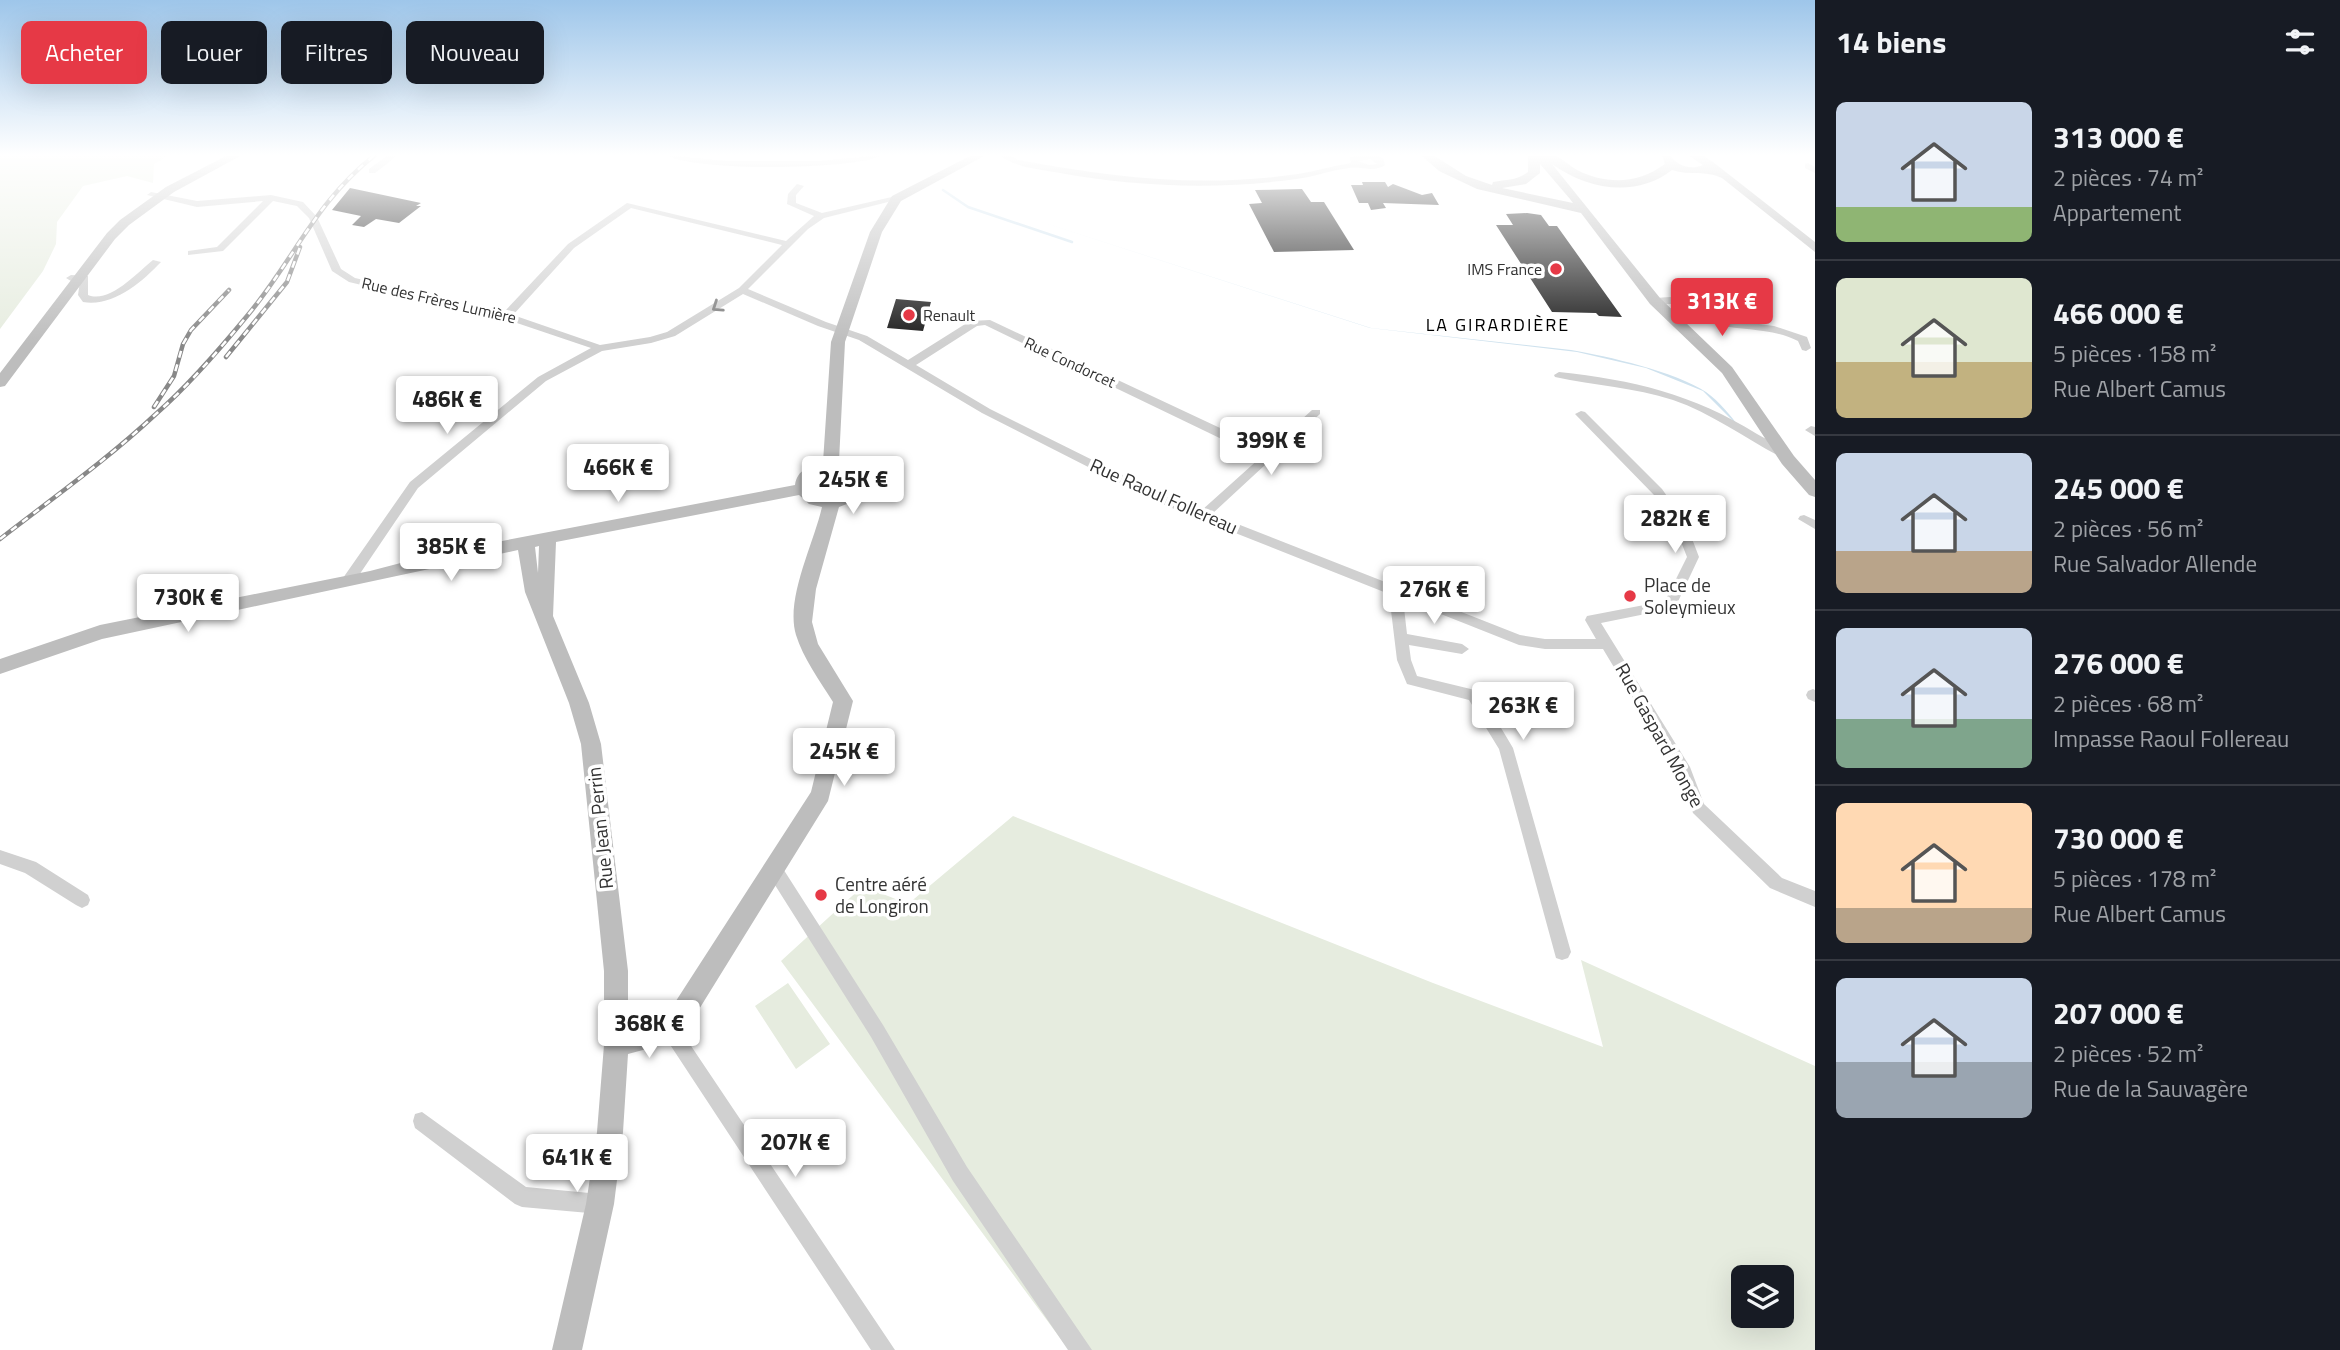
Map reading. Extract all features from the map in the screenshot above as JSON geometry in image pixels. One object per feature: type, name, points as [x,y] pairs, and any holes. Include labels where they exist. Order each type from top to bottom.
[{"type":"street","points":[[120,218],[110,227],[79,278],[86,300],[96,301],[112,296],[156,262]]},
{"type":"street","points":[[0,383],[79,278],[128,218]]},
{"type":"street","points":[[191,254],[220,249],[251,218]]},
{"type":"street","name":"Rue des Frères Lumière","points":[[313,218],[337,271],[352,280],[508,314],[553,328],[599,348]]},
{"type":"street","points":[[508,314],[571,246],[611,218]]},
{"type":"street","points":[[683,218],[788,244]]},
{"type":"street","points":[[348,581],[414,485],[542,379],[599,348],[671,334],[742,290],[805,227],[818,218]]},
{"type":"street","points":[[831,466],[838,342],[876,232],[884,218]]},
{"type":"street","points":[[1590,218],[1656,301],[1727,370],[1783,453],[1815,491]]},
{"type":"street","points":[[1778,218],[1815,248]]},
{"type":"street","name":"Rue Raoul Follereau","points":[[742,290],[822,324],[863,338],[986,411],[1202,517],[1519,640],[1545,644],[1607,643]]},
{"type":"street","points":[[1656,301],[1674,299],[1692,302],[1717,322],[1747,324],[1794,334],[1803,339],[1806,348]]},
{"type":"street","name":"Rue Condorcet","points":[[908,365],[974,323],[986,322],[1269,456]]},
{"type":"street","points":[[1559,375],[1610,380],[1675,396],[1718,415],[1783,453]]},
{"type":"street","points":[[1202,517],[1316,412]]},
{"type":"street","name":"Rue Gaspard Monge","points":[[1581,414],[1658,492],[1680,523],[1693,557],[1670,605],[1592,620],[1685,772],[1698,808],[1776,883],[1815,899]]},
{"type":"street","points":[[1236,441],[1258,420],[1292,435]]},
{"type":"street","points":[[831,466],[840,466],[855,474],[858,486],[848,498],[831,503],[813,499],[803,489],[802,483],[809,473],[831,466]]},
{"type":"street","points":[[0,667],[100,632],[803,489]]},
{"type":"street","points":[[616,1045],[671,1031],[821,795],[842,701],[804,632],[802,609],[831,503]]},
{"type":"street","name":"Rue Jean Perrin","points":[[546,620],[548,542]]},
{"type":"street","name":"Rue Jean Perrin","points":[[526,546],[540,610],[579,703],[591,744],[616,971],[616,1045],[610,1132],[600,1204],[567,1350]]},
{"type":"street","points":[[1395,591],[1404,660],[1412,680],[1474,695],[1506,748],[1562,952]]},
{"type":"street","points":[[1401,638],[1462,649]]},
{"type":"street","points":[[0,857],[30,867],[82,900]]},
{"type":"street","points":[[774,869],[877,1031],[960,1174],[1081,1350]]},
{"type":"street","points":[[671,1031],[884,1350]]},
{"type":"street","points":[[422,1121],[522,1197],[600,1204]]},
{"type":"shaded area","points":[[0,218],[60,218],[57,222],[56,244],[43,271],[0,329]]},
{"type":"shaded area","points":[[1013,816],[1433,983],[1603,1047],[1581,960],[1815,1066],[1815,1350],[1069,1350],[781,961],[863,886],[908,904]]},
{"type":"shaded area","points":[[788,983],[830,1044],[796,1069],[755,1006]]},
{"type":"water","points":[[1029,218],[1371,328],[1571,350],[1641,366],[1677,378],[1706,392],[1740,428],[1703,391],[1646,368],[1577,352],[1370,328]]},
{"type":"building","points":[[359,218],[405,218],[399,223],[376,219],[364,227],[352,225]]},
{"type":"building","points":[[1256,218],[1334,218],[1354,250],[1274,252]]},
{"type":"building","name":"IMS France","points":[[1509,218],[1543,218],[1549,226],[1557,226],[1622,317],[1599,316],[1596,313],[1552,312],[1496,225],[1513,225]]},
{"type":"building","name":"Renault","points":[[896,299],[931,302],[923,331],[887,328]]},
{"type":"waterway","points":[[1001,218],[1072,242]]},
{"type":"railway","points":[[0,539],[119,446],[181,390],[264,295],[316,218]]},
{"type":"railway","points":[[226,357],[287,282],[300,247]]},
{"type":"railway","points":[[154,407],[174,376],[183,344],[191,330],[229,290]]},
{"type":"place","name":"IMS France","points":[[1556,269]]},
{"type":"place","name":"Renault","points":[[909,315]]},
{"type":"place","name":"Place de Soleymieux","points":[[1630,596]]},
{"type":"place","name":"Centre aéré de Longiron","points":[[821,895]]},
{"type":"district","name":"LA GIRARDIÈRE","points":[[1498,325]]}]
